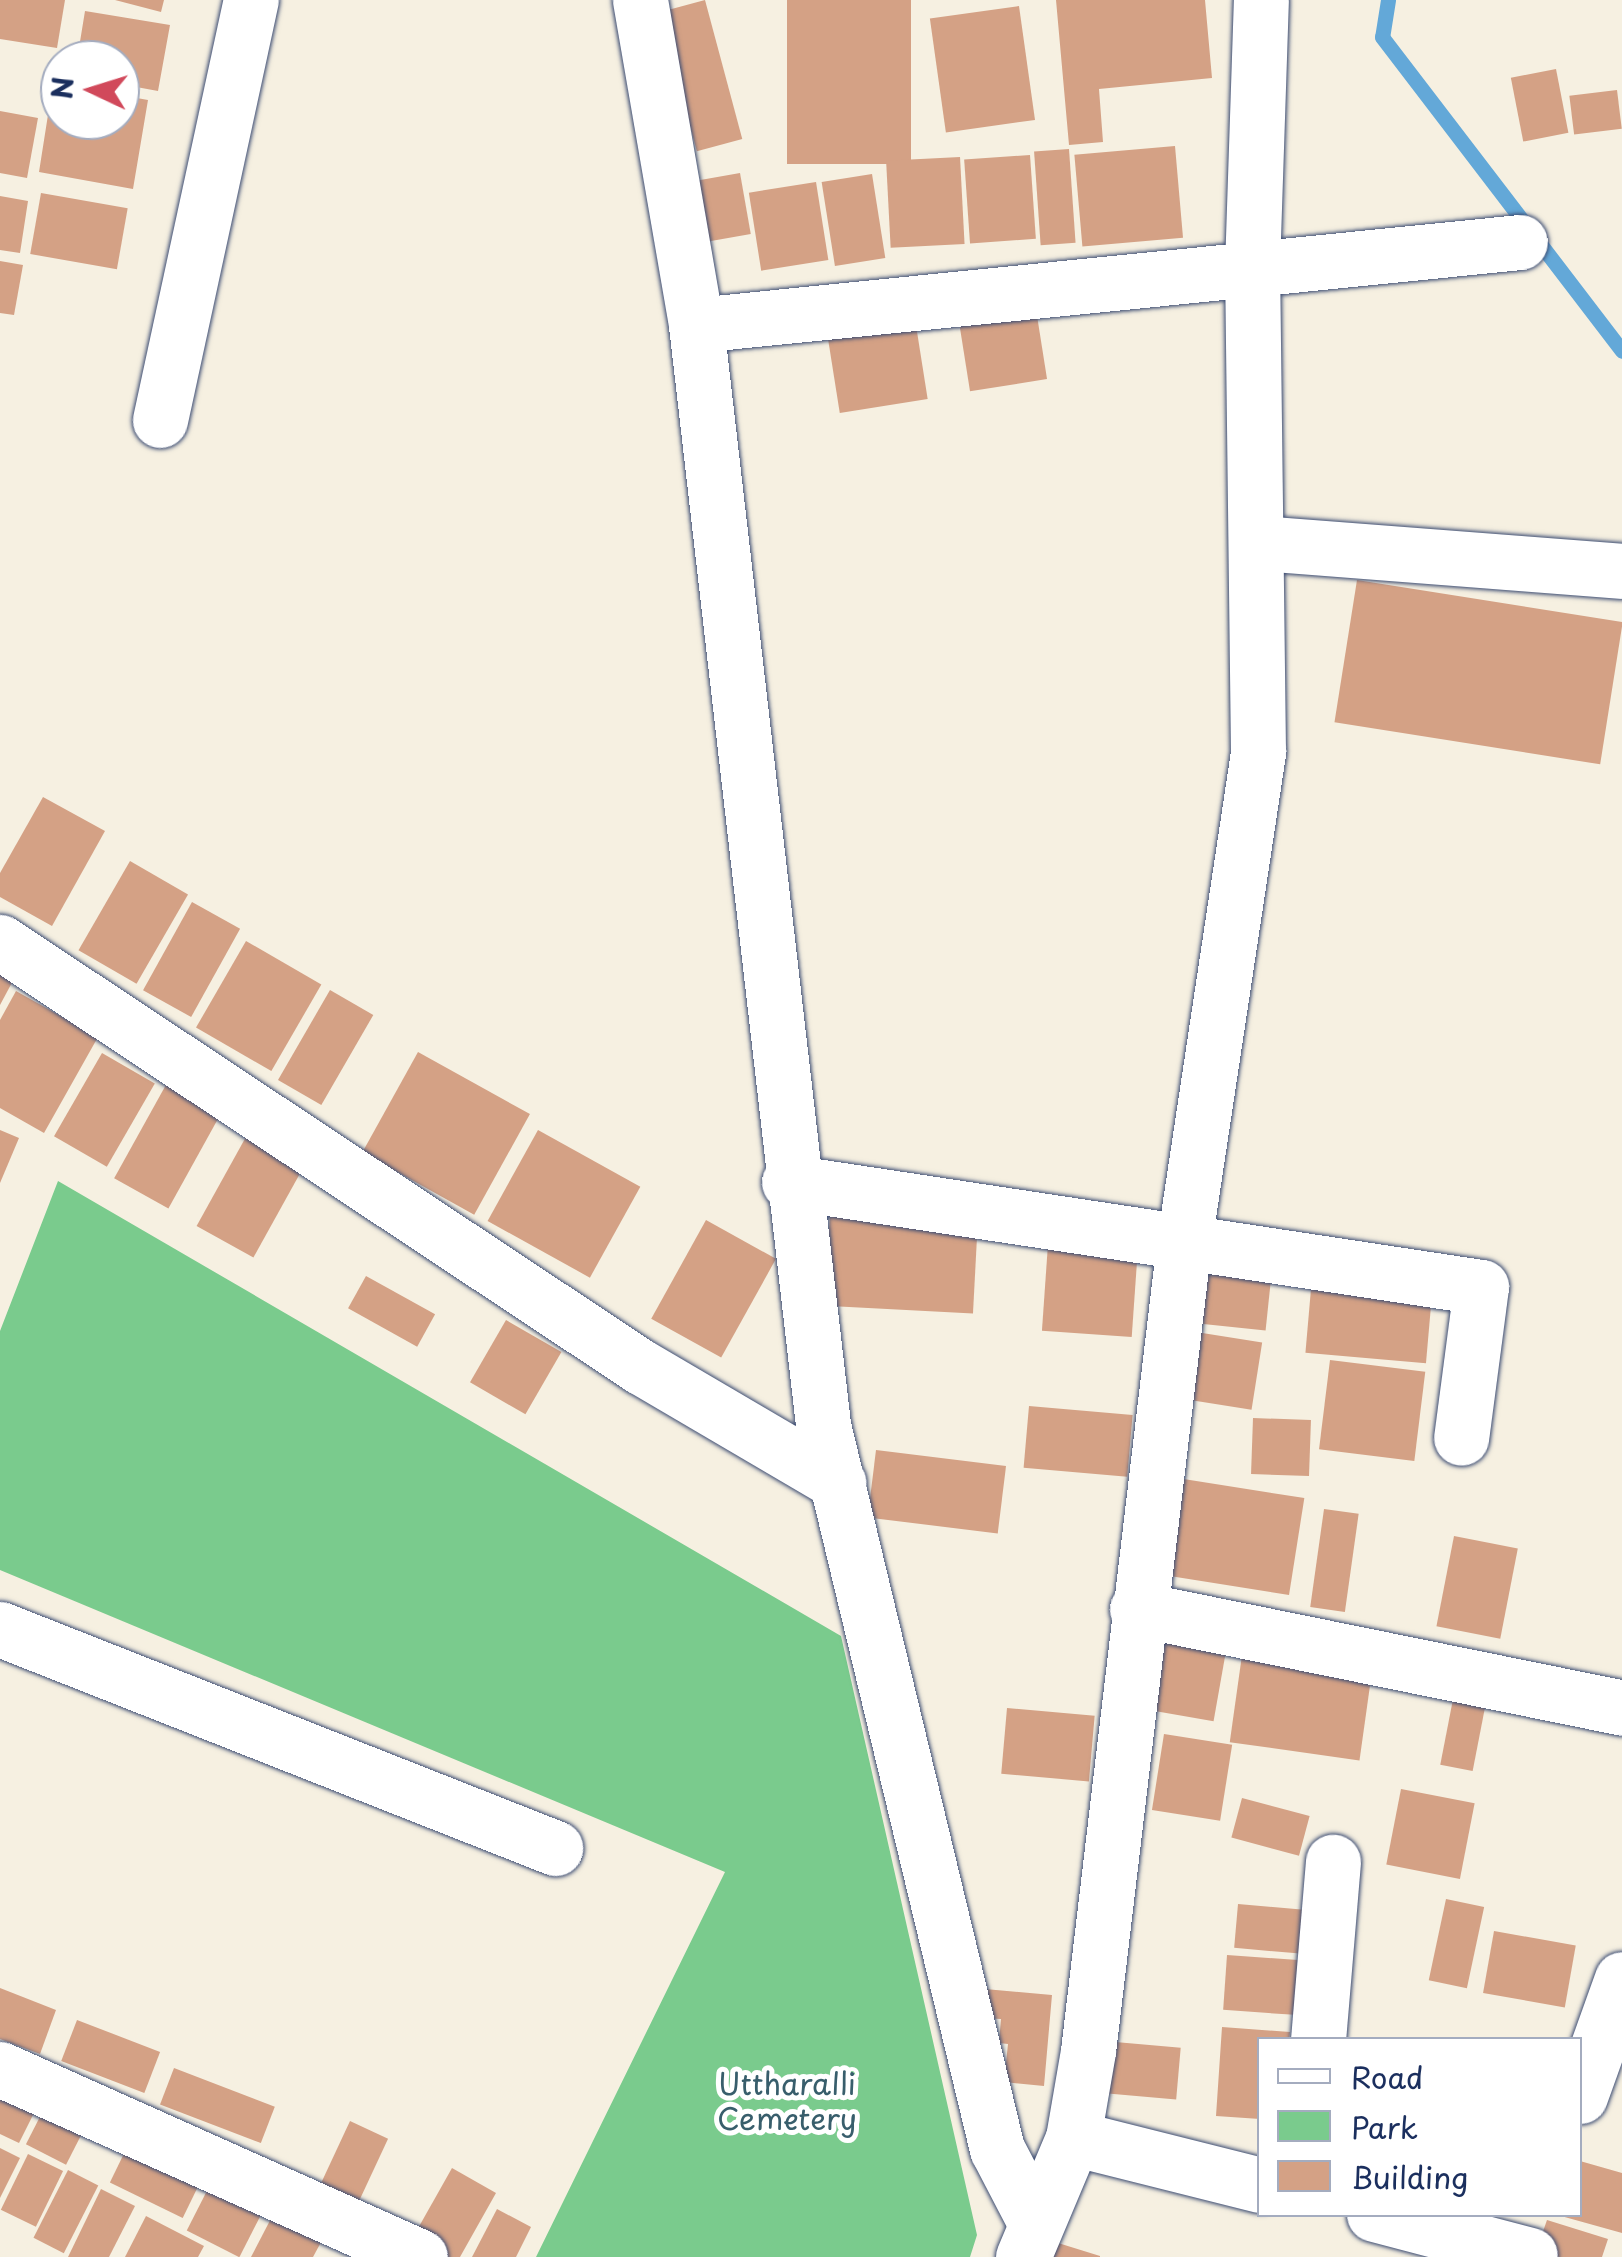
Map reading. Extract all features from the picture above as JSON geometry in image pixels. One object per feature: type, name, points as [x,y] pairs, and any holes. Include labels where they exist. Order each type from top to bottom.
[{"type":"street","points":[[160,420],[251,0]]},
{"type":"street","points":[[640,0],[696,325],[789,1182],[839,1483],[997,2149],[1029,2238]]},
{"type":"street","points":[[1029,2238],[1074,2138],[1184,1242],[1258,752],[1260,543],[1252,268],[1261,0]]},
{"type":"street","points":[[696,325],[1520,242]]},
{"type":"street","points":[[1260,543],[1622,571]]},
{"type":"street","points":[[0,942],[641,1368],[839,1483]]},
{"type":"street","points":[[789,1182],[1481,1287],[1461,1438]]},
{"type":"street","points":[[1137,1608],[1622,1708]]},
{"type":"street","points":[[0,1629],[556,1848]]},
{"type":"street","points":[[1318,2037],[1332,1862]]},
{"type":"street","points":[[1582,2091],[1618,2010]]},
{"type":"street","points":[[0,2068],[420,2257]]},
{"type":"street","points":[[1074,2138],[1257,2184]]},
{"type":"street","points":[[1391,2217],[1534,2242]]},
{"type":"green space","name":"Uttharalli Cemetery","points":[[58,1181],[841,1636],[977,2235],[970,2257],[536,2257],[725,1872],[0,1570],[0,1331]]},
{"type":"building","points":[[0,0],[65,0],[58,40],[40,40],[40,45],[0,39]]},
{"type":"building","points":[[115,0],[164,0],[161,12]]},
{"type":"building","points":[[705,0],[742,139],[697,151],[660,12]]},
{"type":"building","points":[[787,0],[911,0],[911,164],[787,164]]},
{"type":"building","points":[[1056,0],[1205,0],[1212,78],[1099,89],[1103,142],[1069,145]]},
{"type":"building","points":[[1019,6],[1035,120],[946,132],[930,19]]},
{"type":"building","points":[[85,11],[170,25],[158,91],[140,88],[140,40],[80,40]]},
{"type":"building","points":[[1556,69],[1568,133],[1523,142],[1511,78]]},
{"type":"building","points":[[1617,90],[1622,129],[1574,135],[1569,96]]},
{"type":"building","points":[[140,99],[148,100],[133,189],[39,172],[44,140],[140,140]]},
{"type":"building","points":[[0,111],[38,118],[27,178],[0,173]]},
{"type":"building","points":[[1175,146],[1183,238],[1082,246],[1074,155]]},
{"type":"building","points":[[1069,149],[1076,243],[1041,245],[1034,151]]},
{"type":"building","points":[[1030,155],[1036,239],[970,243],[964,160]]},
{"type":"building","points":[[960,157],[965,244],[891,248],[886,161]]},
{"type":"building","points":[[740,173],[751,234],[705,242],[695,181]]},
{"type":"building","points":[[872,174],[885,258],[835,266],[822,182]]},
{"type":"building","points":[[816,182],[828,260],[761,271],[749,193]]},
{"type":"building","points":[[41,193],[128,208],[117,269],[30,254]]},
{"type":"building","points":[[0,196],[28,201],[20,253],[0,250]]},
{"type":"building","points":[[0,261],[23,265],[14,315],[0,313]]},
{"type":"building","points":[[1035,303],[1047,379],[970,391],[958,315]]},
{"type":"building","points":[[915,319],[928,399],[840,413],[827,333]]},
{"type":"building","points":[[1357,580],[1622,622],[1600,764],[1334,722]]},
{"type":"building","points":[[43,797],[105,831],[52,926],[0,897],[0,873]]},
{"type":"building","points":[[130,861],[188,894],[137,984],[78,950]]},
{"type":"building","points":[[192,902],[240,929],[191,1017],[143,990]]},
{"type":"building","points":[[246,941],[321,984],[271,1071],[196,1028]]},
{"type":"building","points":[[0,969],[15,977],[0,1005]]},
{"type":"building","points":[[330,990],[373,1015],[321,1105],[278,1080]]},
{"type":"building","points":[[16,991],[98,1037],[44,1133],[0,1108],[0,1020]]},
{"type":"building","points":[[418,1052],[530,1114],[474,1215],[362,1153]]},
{"type":"building","points":[[102,1053],[155,1084],[107,1167],[54,1136]]},
{"type":"building","points":[[167,1083],[221,1113],[168,1208],[114,1178]]},
{"type":"building","points":[[0,1130],[19,1138],[0,1183]]},
{"type":"building","points":[[538,1130],[640,1187],[590,1278],[488,1221]]},
{"type":"building","points":[[247,1135],[304,1167],[253,1257],[197,1226]]},
{"type":"building","points":[[830,1214],[978,1222],[973,1314],[825,1306]]},
{"type":"building","points":[[706,1220],[776,1259],[721,1358],[651,1319]]},
{"type":"building","points":[[1048,1244],[1138,1250],[1132,1337],[1042,1331]]},
{"type":"building","points":[[1207,1266],[1272,1273],[1266,1330],[1201,1324]]},
{"type":"building","points":[[366,1276],[435,1314],[417,1347],[348,1308]]},
{"type":"building","points":[[1311,1289],[1432,1300],[1426,1363],[1305,1353]]},
{"type":"building","points":[[506,1320],[561,1352],[525,1414],[470,1382]]},
{"type":"building","points":[[1196,1332],[1262,1342],[1252,1410],[1185,1399]]},
{"type":"building","points":[[1330,1360],[1425,1372],[1414,1461],[1319,1449]]},
{"type":"building","points":[[1029,1406],[1133,1415],[1127,1477],[1024,1468]]},
{"type":"building","points":[[1253,1418],[1311,1420],[1309,1476],[1251,1474]]},
{"type":"building","points":[[876,1450],[1006,1466],[998,1533],[868,1517]]},
{"type":"building","points":[[1171,1477],[1304,1498],[1289,1595],[1156,1574]]},
{"type":"building","points":[[1324,1509],[1359,1514],[1345,1612],[1310,1607]]},
{"type":"building","points":[[1454,1536],[1518,1548],[1500,1639],[1436,1626]]},
{"type":"building","points":[[1162,1628],[1228,1640],[1214,1721],[1148,1710]]},
{"type":"building","points":[[1242,1655],[1372,1673],[1359,1760],[1230,1742]]},
{"type":"building","points":[[1454,1694],[1486,1700],[1473,1771],[1440,1765]]},
{"type":"building","points":[[1007,1708],[1095,1716],[1089,1781],[1001,1774]]},
{"type":"building","points":[[1164,1734],[1232,1745],[1220,1821],[1152,1810]]},
{"type":"building","points":[[1401,1789],[1475,1803],[1460,1879],[1386,1865]]},
{"type":"building","points":[[1242,1798],[1310,1816],[1299,1856],[1231,1838]]},
{"type":"building","points":[[1446,1899],[1484,1907],[1467,1988],[1429,1980]]},
{"type":"building","points":[[1238,1904],[1307,1910],[1303,1954],[1234,1948]]},
{"type":"building","points":[[1494,1931],[1576,1945],[1565,2007],[1483,1993]]},
{"type":"building","points":[[1227,1955],[1298,1960],[1294,2015],[1223,2010]]},
{"type":"building","points":[[0,1988],[56,2010],[40,2054],[0,2039]]},
{"type":"building","points":[[985,1989],[1052,1995],[1044,2086],[1004,2082],[1008,2044],[999,2043],[1001,2019],[982,2018]]},
{"type":"building","points":[[77,2020],[160,2052],[144,2093],[61,2061]]},
{"type":"building","points":[[1222,2027],[1290,2032],[1289,2037],[1257,2037],[1257,2119],[1216,2116]]},
{"type":"building","points":[[1104,2041],[1181,2048],[1176,2100],[1099,2093]]},
{"type":"building","points":[[174,2068],[275,2107],[261,2143],[160,2104]]},
{"type":"building","points":[[0,2076],[42,2097],[19,2143],[0,2134]]},
{"type":"building","points":[[50,2097],[90,2117],[66,2165],[26,2144]]},
{"type":"building","points":[[350,2121],[388,2139],[357,2205],[319,2187]]},
{"type":"building","points":[[134,2133],[207,2169],[183,2218],[110,2182]]},
{"type":"building","points":[[0,2148],[20,2158],[0,2198]]},
{"type":"building","points":[[28,2154],[63,2171],[36,2227],[1,2210]]},
{"type":"building","points":[[1582,2162],[1622,2173],[1622,2233],[1565,2217],[1582,2217]]},
{"type":"building","points":[[452,2168],[496,2193],[460,2257],[443,2257],[412,2239]]},
{"type":"building","points":[[68,2170],[98,2185],[64,2253],[33,2238]]},
{"type":"building","points":[[214,2177],[267,2204],[239,2257],[187,2230]]},
{"type":"building","points":[[101,2189],[135,2206],[109,2257],[68,2257]]},
{"type":"building","points":[[277,2207],[326,2233],[313,2257],[251,2257]]},
{"type":"building","points":[[497,2209],[531,2227],[516,2257],[472,2257]]},
{"type":"building","points":[[146,2216],[204,2246],[198,2257],[125,2257]]},
{"type":"building","points":[[1547,2220],[1608,2239],[1602,2257],[1534,2257]]},
{"type":"building","points":[[1042,2238],[1100,2256],[1100,2257],[1036,2257]]},
{"type":"waterway","points":[[1388,0],[1382,37],[1622,351]]}]
